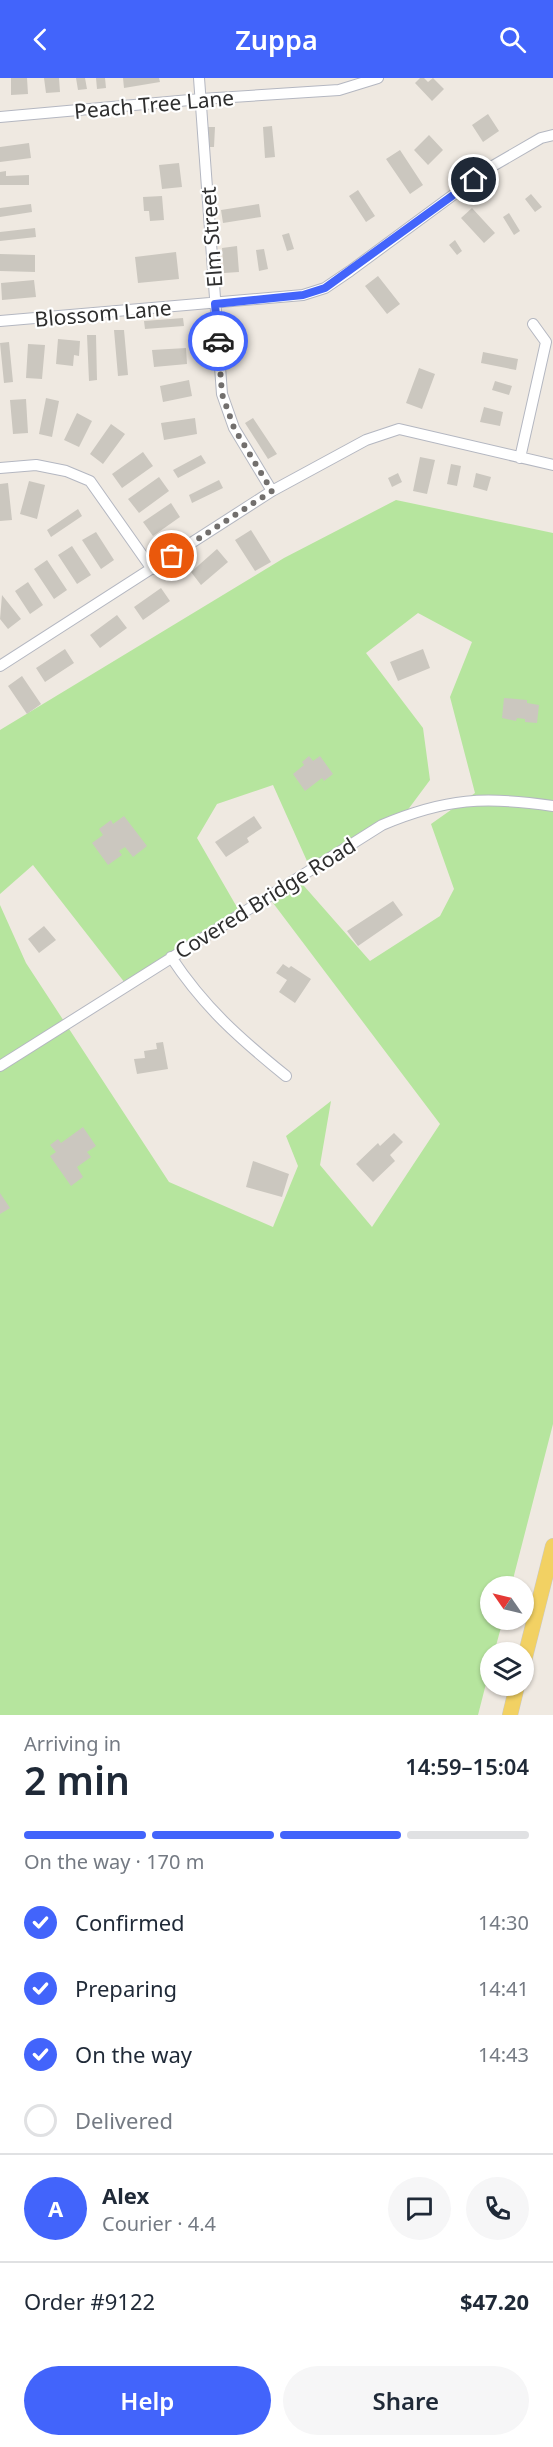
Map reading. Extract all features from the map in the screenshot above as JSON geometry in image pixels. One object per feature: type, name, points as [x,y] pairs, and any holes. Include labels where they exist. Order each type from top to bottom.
[{"type":"main road","points":[[529,1642],[553,1546]]},
{"type":"main road","points":[[510,1715],[515,1696]]},
{"type":"street","name":"Elm Street","points":[[199,78],[222,394],[234,428],[272,491]]},
{"type":"street","name":"Peach Tree Lane","points":[[0,117],[201,99],[339,90],[378,78]]},
{"type":"street","name":"Blossom Lane","points":[[0,321],[215,304],[303,295],[325,288],[491,167],[541,138],[553,135]]},
{"type":"street","points":[[520,458],[546,342],[532,324]]},
{"type":"street","points":[[0,666],[272,491],[366,440],[399,429],[553,465]]},
{"type":"street","points":[[0,468],[36,465],[66,471],[90,481],[152,569]]},
{"type":"street","name":"Covered Bridge Road","points":[[0,1066],[382,825],[416,811],[477,799],[553,806]]},
{"type":"street","points":[[171,957],[199,996],[225,1025],[286,1076]]},
{"type":"green space","points":[[396,500],[553,533],[553,1424],[514,1576],[480,1576],[480,1630],[500,1630],[497,1642],[480,1642],[480,1696],[483,1696],[478,1715],[0,1715],[0,905],[26,963],[169,1182],[273,1227],[298,1166],[286,1136],[331,1101],[320,1165],[372,1227],[440,1124],[267,895],[297,878],[370,961],[440,916],[454,889],[431,824],[475,793],[450,697],[472,642],[418,613],[366,653],[423,728],[430,780],[404,815],[311,870],[273,785],[217,804],[197,838],[238,909],[125,983],[33,865],[0,894],[0,730],[284,558]]},
{"type":"building","points":[[11,78],[27,78],[28,94],[11,95]]},
{"type":"building","points":[[44,78],[59,78],[60,92],[46,93]]},
{"type":"building","points":[[76,78],[85,78],[87,89],[78,90]]},
{"type":"building","points":[[96,78],[105,78],[106,88],[97,89]]},
{"type":"building","points":[[123,78],[159,78],[160,82],[124,88]]},
{"type":"building","points":[[420,78],[428,82],[433,78],[444,89],[432,101],[415,83]]},
{"type":"building","points":[[488,114],[499,131],[483,142],[472,125]]},
{"type":"building","points":[[272,126],[275,157],[265,158],[263,127]]},
{"type":"building","points":[[206,127],[215,127],[214,147],[206,147]]},
{"type":"building","points":[[429,135],[443,150],[428,165],[414,150]]},
{"type":"building","points":[[29,143],[31,158],[0,162],[0,147]]},
{"type":"building","points":[[400,150],[423,185],[410,194],[386,159]]},
{"type":"building","points":[[179,163],[182,187],[162,189],[159,165]]},
{"type":"building","points":[[6,171],[6,176],[29,175],[29,185],[0,185],[0,172]]},
{"type":"building","points":[[358,190],[375,216],[366,222],[349,196]]},
{"type":"building","points":[[531,194],[542,207],[535,212],[525,199]]},
{"type":"building","points":[[162,196],[164,220],[150,221],[149,211],[144,211],[143,197]]},
{"type":"building","points":[[31,204],[32,212],[0,217],[0,208]]},
{"type":"building","points":[[259,204],[261,217],[223,223],[221,210]]},
{"type":"building","points":[[472,208],[495,233],[484,243],[461,218]]},
{"type":"building","points":[[509,213],[520,231],[514,235],[503,217]]},
{"type":"building","points":[[35,228],[36,237],[0,241],[0,232]]},
{"type":"building","points":[[289,233],[294,249],[287,251],[282,235]]},
{"type":"building","points":[[455,240],[462,251],[457,255],[449,245]]},
{"type":"building","points":[[237,246],[239,272],[224,273],[222,248]]},
{"type":"building","points":[[264,249],[268,269],[259,271],[256,250]]},
{"type":"building","points":[[176,252],[179,279],[138,283],[135,257]]},
{"type":"building","points":[[0,254],[35,255],[35,272],[0,271]]},
{"type":"building","points":[[378,276],[400,304],[387,314],[365,286]]},
{"type":"building","points":[[34,280],[36,297],[2,300],[1,283]]},
{"type":"building","points":[[183,318],[184,326],[145,329],[144,321]]},
{"type":"building","points":[[114,330],[124,330],[128,375],[118,376]]},
{"type":"building","points":[[87,335],[96,335],[97,380],[89,381]]},
{"type":"building","points":[[58,339],[80,341],[79,356],[74,355],[73,366],[56,364]]},
{"type":"building","points":[[9,342],[13,382],[4,383],[0,343]]},
{"type":"building","points":[[28,344],[45,345],[42,379],[26,378]]},
{"type":"building","points":[[186,348],[187,364],[154,367],[152,350]]},
{"type":"building","points":[[483,352],[518,359],[516,370],[481,363]]},
{"type":"building","points":[[419,368],[435,374],[422,409],[406,403]]},
{"type":"building","points":[[189,380],[192,396],[163,402],[160,386]]},
{"type":"building","points":[[495,381],[512,386],[509,395],[492,390]]},
{"type":"building","points":[[46,398],[59,401],[52,437],[39,434]]},
{"type":"building","points":[[26,399],[28,433],[13,434],[10,400]]},
{"type":"building","points":[[484,407],[503,412],[500,426],[480,422]]},
{"type":"building","points":[[77,413],[92,421],[79,447],[64,440]]},
{"type":"building","points":[[195,418],[197,434],[164,440],[161,423]]},
{"type":"building","points":[[253,418],[277,454],[268,459],[245,423]]},
{"type":"building","points":[[111,424],[125,434],[103,464],[90,454]]},
{"type":"building","points":[[143,452],[153,466],[122,488],[112,474]]},
{"type":"building","points":[[201,455],[206,463],[178,478],[173,470]]},
{"type":"building","points":[[420,457],[435,460],[427,494],[413,491]]},
{"type":"building","points":[[451,464],[461,466],[457,486],[447,484]]},
{"type":"building","points":[[398,473],[402,482],[392,487],[388,478]]},
{"type":"building","points":[[476,473],[491,477],[487,491],[473,487]]},
{"type":"building","points":[[159,477],[169,491],[139,513],[128,499]]},
{"type":"building","points":[[219,480],[223,488],[192,503],[189,495]]},
{"type":"building","points":[[29,481],[45,485],[37,519],[20,514]]},
{"type":"building","points":[[8,483],[12,520],[0,521],[0,484]]},
{"type":"building","points":[[171,503],[180,517],[153,536],[143,522]]},
{"type":"building","points":[[78,509],[82,516],[51,537],[47,530]]},
{"type":"building","points":[[251,530],[271,562],[255,571],[235,540]]},
{"type":"building","points":[[96,532],[114,560],[101,569],[82,540]]},
{"type":"building","points":[[72,546],[91,575],[77,584],[58,555]]},
{"type":"building","points":[[217,549],[228,562],[201,585],[191,572]]},
{"type":"building","points":[[47,560],[67,590],[54,599],[34,569]]},
{"type":"building","points":[[28,582],[43,605],[30,614],[15,591]]},
{"type":"building","points":[[161,588],[170,601],[143,620],[134,607]]},
{"type":"building","points":[[2,595],[21,619],[8,629],[0,619]]},
{"type":"building","points":[[117,615],[127,628],[100,648],[90,635]]},
{"type":"building","points":[[65,649],[74,663],[45,682],[36,668]]},
{"type":"building","points":[[423,649],[430,668],[398,681],[390,662]]},
{"type":"building","points":[[22,676],[41,704],[27,714],[8,686]]},
{"type":"building","points":[[504,698],[527,700],[527,703],[539,705],[537,723],[525,722],[525,719],[517,718],[516,721],[502,718]]},
{"type":"building","points":[[309,756],[313,761],[320,756],[333,774],[324,781],[322,778],[305,791],[293,774],[304,765],[302,762]]},
{"type":"building","points":[[124,816],[147,846],[133,857],[125,847],[119,851],[122,855],[108,865],[92,843],[103,835],[99,829],[111,820],[113,824]]},
{"type":"building","points":[[254,816],[262,828],[247,838],[249,842],[226,857],[215,842]]},
{"type":"building","points":[[393,901],[403,915],[358,946],[347,931]]},
{"type":"building","points":[[44,926],[56,940],[39,953],[28,939]]},
{"type":"building","points":[[283,964],[289,968],[291,966],[311,979],[295,1003],[279,992],[287,980],[276,973]]},
{"type":"building","points":[[163,1042],[168,1069],[137,1074],[134,1059],[145,1058],[144,1051],[157,1049],[156,1043]]},
{"type":"building","points":[[83,1127],[96,1146],[87,1152],[91,1157],[77,1167],[83,1177],[71,1186],[50,1156],[56,1152],[50,1145],[58,1139],[61,1143]]},
{"type":"building","points":[[394,1133],[403,1142],[390,1155],[395,1161],[373,1182],[356,1164],[378,1143],[380,1146]]},
{"type":"building","points":[[253,1161],[289,1174],[282,1197],[246,1187]]},
{"type":"building","points":[[0,1193],[10,1208],[0,1214]]},
{"type":"way so far","points":[[172,556],[272,491],[234,428],[222,394],[218,341]]},
{"type":"route","points":[[218,341],[215,304],[303,295],[325,288],[474,180]]}]
